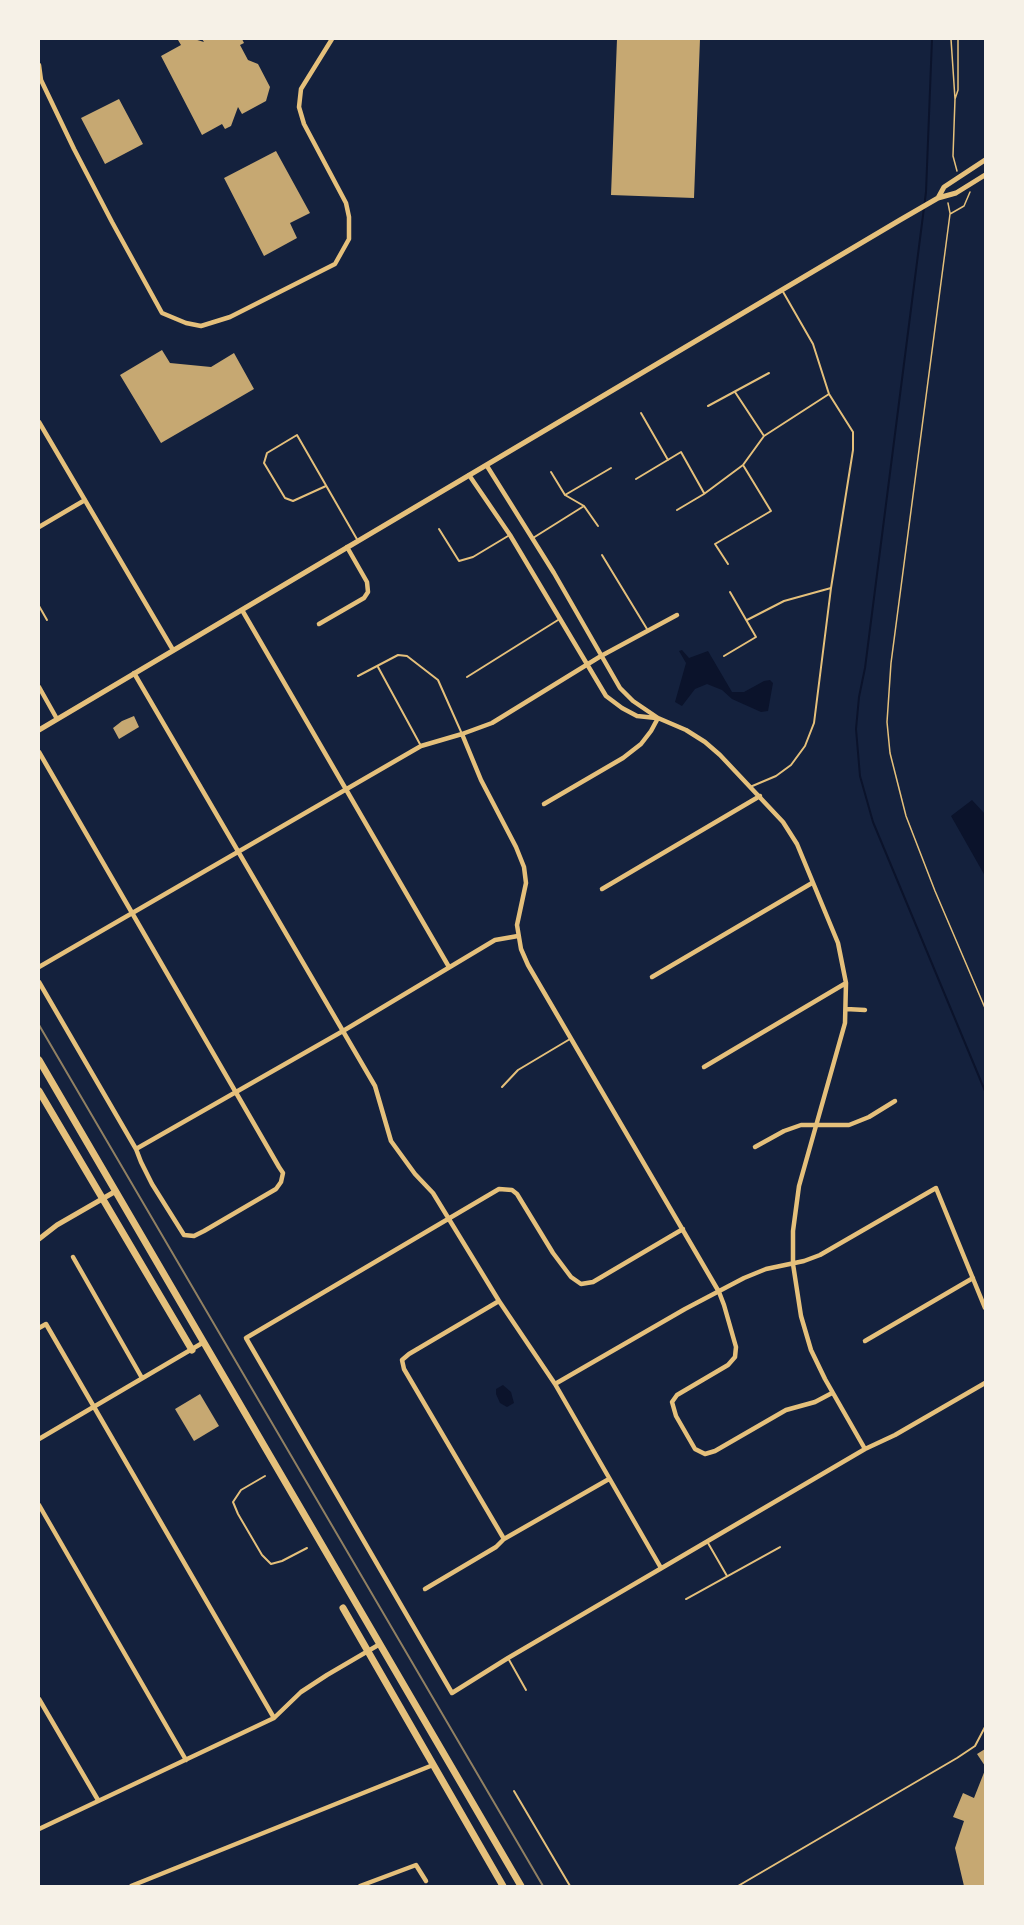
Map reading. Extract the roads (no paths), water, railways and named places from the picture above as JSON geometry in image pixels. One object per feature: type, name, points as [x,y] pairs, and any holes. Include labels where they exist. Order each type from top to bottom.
[{"type":"main road","points":[[39,1060],[521,1886]]},
{"type":"main road","points":[[39,1091],[192,1350]]},
{"type":"main road","points":[[343,1608],[503,1886]]},
{"type":"street","points":[[39,65],[41,80],[74,149],[162,313],[186,323],[201,326],[230,317],[335,264],[350,239],[346,203],[304,124],[299,106],[301,89],[332,39]]},
{"type":"street","points":[[938,198],[944,187],[985,159]]},
{"type":"street","points":[[39,730],[900,220],[938,198],[956,193],[985,175]]},
{"type":"street","points":[[39,422],[173,650]]},
{"type":"street","points":[[487,466],[533,538],[620,688],[633,701],[658,718],[686,730],[705,742],[760,796],[790,832],[838,943],[846,983],[846,1009],[841,1038],[796,1201],[793,1264],[797,1300],[805,1333],[817,1365],[865,1449]]},
{"type":"street","points":[[469,475],[510,535],[606,696],[637,716],[658,718]]},
{"type":"street","points":[[39,527],[85,500]]},
{"type":"street","points":[[319,624],[364,598],[368,592],[367,582],[347,547]]},
{"type":"street","points":[[242,610],[449,967]]},
{"type":"street","points":[[39,967],[422,746],[492,723],[586,664],[677,615]]},
{"type":"street","points":[[134,673],[375,1086],[391,1141],[415,1174],[433,1193],[499,1301],[555,1384],[661,1569]]},
{"type":"street","points":[[39,687],[57,719]]},
{"type":"street","points":[[544,804],[623,758],[641,744],[658,718]]},
{"type":"street","points":[[462,734],[481,780],[524,867],[526,884],[517,925],[518,936],[528,966],[719,1292],[736,1347],[735,1356],[728,1365],[681,1392],[672,1402],[674,1412],[698,1452],[705,1454],[715,1451],[786,1410],[816,1402],[832,1393]]},
{"type":"street","points":[[39,752],[283,1173],[276,1189],[204,1232],[194,1236],[184,1235],[152,1184],[136,1149],[39,982]]},
{"type":"street","points":[[602,889],[760,796]]},
{"type":"street","points":[[652,977],[813,883]]},
{"type":"street","points":[[136,1149],[343,1031],[495,940],[518,936]]},
{"type":"street","points":[[704,1067],[846,983]]},
{"type":"street","points":[[846,1009],[865,1010]]},
{"type":"street","points":[[754,1147],[801,1125],[849,1125],[869,1117],[895,1101]]},
{"type":"street","points":[[555,1384],[685,1309],[754,1273],[820,1255],[936,1188],[985,1308]]},
{"type":"street","points":[[682,1229],[593,1282],[581,1284],[571,1277],[553,1253],[521,1200],[512,1190],[499,1189],[246,1338],[452,1693],[706,1541],[985,1383]]},
{"type":"street","points":[[39,1239],[116,1191]]},
{"type":"street","points":[[73,1257],[142,1378]]},
{"type":"street","points":[[865,1341],[973,1278]]},
{"type":"street","points":[[499,1301],[402,1360],[404,1369],[504,1539]]},
{"type":"street","points":[[39,1328],[46,1324],[274,1718]]},
{"type":"street","points":[[39,1439],[204,1342]]},
{"type":"street","points":[[425,1589],[496,1547],[504,1539],[609,1479]]},
{"type":"street","points":[[39,1505],[186,1760]]},
{"type":"street","points":[[39,1829],[274,1718],[301,1692],[380,1644]]},
{"type":"street","points":[[39,1698],[98,1800]]},
{"type":"street","points":[[130,1886],[433,1766]]},
{"type":"street","points":[[360,1886],[416,1865],[426,1881]]},
{"type":"lane","points":[[750,787],[776,776],[791,765],[806,746],[814,723],[831,588],[853,450],[853,432],[829,394],[813,344],[782,290]]},
{"type":"lane","points":[[708,406],[769,373]]},
{"type":"lane","points":[[735,392],[764,436]]},
{"type":"lane","points":[[677,510],[704,494],[743,465],[764,436],[829,394]]},
{"type":"lane","points":[[641,413],[668,460]]},
{"type":"lane","points":[[326,486],[293,501],[285,498],[264,463],[267,453],[297,435],[358,541]]},
{"type":"lane","points":[[636,479],[681,452],[704,494]]},
{"type":"lane","points":[[728,564],[715,544],[771,511],[743,465]]},
{"type":"lane","points":[[565,495],[611,468]]},
{"type":"lane","points":[[551,472],[565,495],[584,506],[598,526]]},
{"type":"lane","points":[[533,538],[584,506]]},
{"type":"lane","points":[[439,529],[459,561],[473,557],[510,535]]},
{"type":"lane","points":[[602,555],[649,632]]},
{"type":"lane","points":[[747,620],[784,601],[831,588]]},
{"type":"lane","points":[[724,656],[756,637],[730,592]]},
{"type":"lane","points":[[39,606],[47,620]]},
{"type":"lane","points":[[467,677],[561,618]]},
{"type":"lane","points":[[358,676],[398,655],[407,656],[438,680],[462,734]]},
{"type":"lane","points":[[378,665],[422,746]]},
{"type":"lane","points":[[502,1087],[518,1070],[570,1039]]},
{"type":"lane","points":[[265,1476],[241,1490],[233,1502],[237,1514],[262,1555],[271,1564],[307,1548]]},
{"type":"lane","points":[[706,1541],[727,1576]]},
{"type":"lane","points":[[686,1599],[780,1547]]},
{"type":"lane","points":[[507,1658],[526,1690]]},
{"type":"lane","points":[[738,1886],[957,1758],[975,1746],[985,1726]]},
{"type":"lane","points":[[514,1791],[570,1886]]},
{"type":"water","points":[[682,650],[689,658],[708,651],[732,692],[744,692],[770,680],[773,683],[768,711],[761,712],[732,699],[722,690],[707,684],[695,689],[682,706],[675,702],[686,663],[679,651]]},
{"type":"water","points":[[972,800],[985,814],[985,876],[951,816]]},
{"type":"water","points":[[503,1385],[511,1392],[514,1403],[507,1407],[500,1403],[496,1394],[496,1389]]},
{"type":"waterway","points":[[932,39],[926,192],[856,729],[860,776],[873,822],[985,1091]]},
{"type":"railway","points":[[39,1025],[543,1886]]}]
